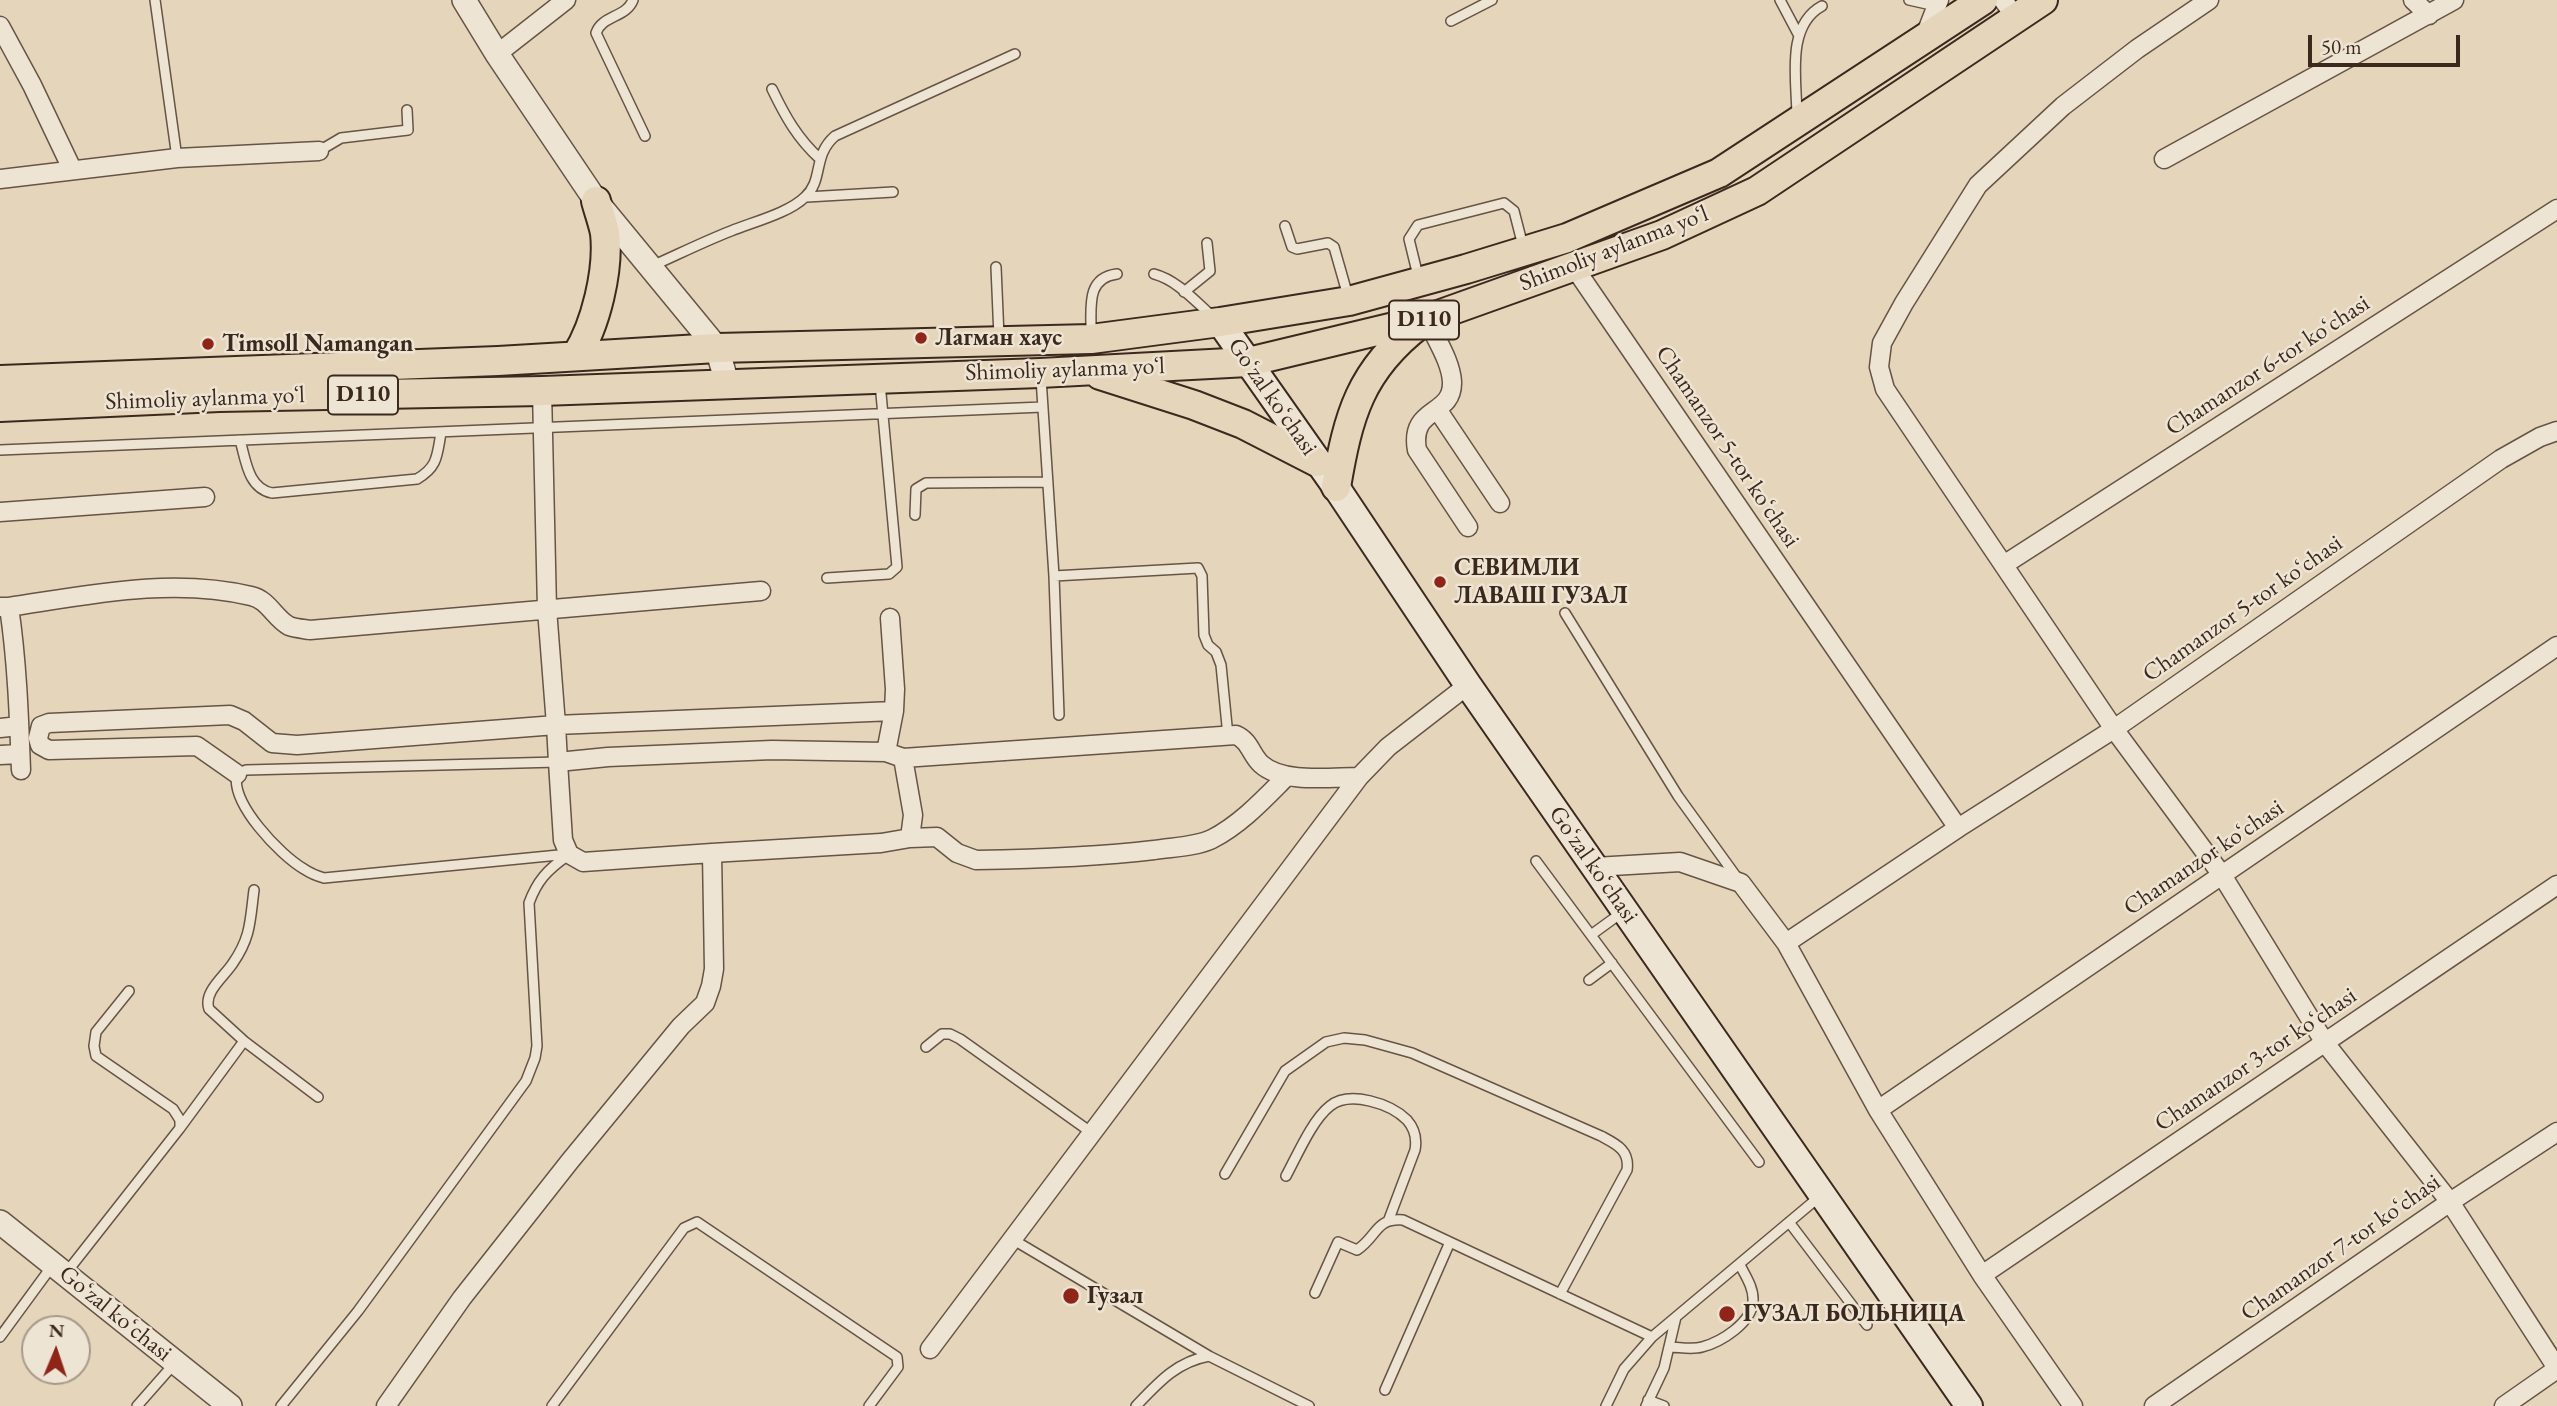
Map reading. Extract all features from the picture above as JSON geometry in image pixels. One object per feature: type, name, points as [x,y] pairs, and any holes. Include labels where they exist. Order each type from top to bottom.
[{"type":"main road","name":"Shimoliy aylanma yoʻl","points":[[0,380],[498,361],[717,348],[1091,339],[1349,301],[1567,238],[1719,173],[1983,0]]},
{"type":"main road","name":"Shimoliy aylanma yoʻl","points":[[0,407],[219,397],[542,391],[1040,373],[1248,362],[1427,319],[1662,235],[1756,191],[2010,10],[2043,0]]},
{"type":"main road","points":[[576,356],[586,341],[601,278],[605,234],[596,201]]},
{"type":"main road","points":[[1336,487],[1345,435],[1364,386],[1399,340],[1427,319]]},
{"type":"main road","name":"Goʻzal koʻchasi","points":[[1220,322],[1821,1196],[1969,1406]]},
{"type":"main road","points":[[1088,370],[1243,424],[1317,462]]},
{"type":"street","points":[[464,0],[596,201],[717,348],[727,383]]},
{"type":"street","points":[[497,54],[566,0]]},
{"type":"street","points":[[2209,0],[2137,49],[2063,106],[1978,185],[1882,343],[1879,367],[1885,390],[2114,729],[2222,875],[2325,1043],[2450,1202],[2557,1368],[2504,1406]]},
{"type":"street","points":[[2413,0],[2429,15]]},
{"type":"street","points":[[2164,159],[2454,0]]},
{"type":"street","points":[[1923,41],[1938,3]]},
{"type":"street","points":[[0,26],[72,169]]},
{"type":"street","points":[[0,179],[177,158],[319,151]]},
{"type":"street","name":"Chamanzor 6-tor koʻchasi","points":[[2004,564],[2557,209]]},
{"type":"street","name":"Chamanzor 5-tor koʻchasi","points":[[1574,267],[1958,828]]},
{"type":"street","points":[[1427,319],[1449,368],[1452,382],[1445,403],[1418,424],[1414,438],[1417,450],[1468,527]]},
{"type":"street","points":[[542,391],[547,609],[563,840],[569,854],[583,862],[881,843],[937,836],[957,853],[976,860],[1119,854],[1194,845],[1226,831],[1286,776]]},
{"type":"street","points":[[1437,409],[1500,503]]},
{"type":"street","name":"Chamanzor 5-tor koʻchasi","points":[[1786,943],[1958,828],[2114,729],[2501,459],[2557,431]]},
{"type":"street","points":[[0,512],[205,497]]},
{"type":"street","points":[[0,755],[21,762],[16,663],[5,607],[168,586],[201,587],[255,596],[268,604],[289,626],[310,630],[761,591]]},
{"type":"street","points":[[890,618],[895,689],[895,755],[913,815],[910,838]]},
{"type":"street","name":"Chamanzor koʻchasi","points":[[1878,1110],[2557,646]]},
{"type":"street","points":[[930,1349],[1359,777],[1388,747],[1468,685]]},
{"type":"street","points":[[237,774],[197,746],[49,750],[40,745],[39,731],[41,726],[49,723],[230,715],[244,721],[272,743],[297,745],[556,725],[894,711]]},
{"type":"street","points":[[0,728],[19,726]]},
{"type":"street","points":[[558,762],[608,757],[772,750],[895,755],[1228,736],[1244,738],[1258,762],[1270,771],[1286,776],[1359,777]]},
{"type":"street","points":[[386,1406],[462,1298],[537,1203],[681,1027],[705,1003],[712,986],[714,969],[712,853]]},
{"type":"street","points":[[1595,867],[1680,862],[1741,883],[1786,943],[1878,1110],[1982,1275],[2073,1406]]},
{"type":"street","name":"Chamanzor 3-tor koʻchasi","points":[[1982,1275],[2557,885]]},
{"type":"street","name":"Chamanzor 7-tor koʻchasi","points":[[2154,1406],[2450,1202],[2557,1132]]},
{"type":"street","name":"Goʻzal koʻchasi","points":[[0,1222],[230,1406]]},
{"type":"lane","points":[[155,0],[177,158]]},
{"type":"lane","points":[[633,0],[629,9],[606,20],[598,26],[596,33],[645,136]]},
{"type":"lane","points":[[1451,21],[1492,0]]},
{"type":"lane","points":[[1780,0],[1798,34],[1797,123]]},
{"type":"lane","points":[[1909,0],[1938,3]]},
{"type":"lane","points":[[1798,34],[1815,10],[1822,6]]},
{"type":"lane","points":[[807,197],[816,179],[824,145],[835,136],[1015,54]]},
{"type":"lane","points":[[772,89],[790,126],[820,159]]},
{"type":"lane","points":[[319,151],[341,138],[408,130],[407,110]]},
{"type":"lane","points":[[651,267],[712,238],[791,207],[807,197],[893,192]]},
{"type":"lane","points":[[1420,282],[1409,239],[1418,225],[1504,203],[1514,212],[1524,251]]},
{"type":"lane","points":[[1285,226],[1292,247],[1297,249],[1328,243],[1335,247],[1349,301]]},
{"type":"lane","points":[[1184,292],[1210,271],[1207,243]]},
{"type":"lane","points":[[996,267],[999,342]]},
{"type":"lane","points":[[1091,339],[1093,290],[1105,275],[1117,274]]},
{"type":"lane","points":[[1154,274],[1165,277],[1220,322]]},
{"type":"lane","points":[[1040,373],[1054,576],[1059,715]]},
{"type":"lane","points":[[827,578],[889,574],[897,567],[879,377]]},
{"type":"lane","points":[[0,450],[1043,407]]},
{"type":"lane","points":[[240,440],[252,481],[263,491],[272,493],[417,478],[435,465],[441,433]]},
{"type":"lane","points":[[915,515],[916,489],[926,483],[1048,482]]},
{"type":"lane","points":[[1054,576],[1198,568],[1202,576],[1204,635],[1221,665],[1228,736]]},
{"type":"lane","points":[[1566,613],[1678,796],[1741,883]]},
{"type":"lane","points":[[558,762],[246,770],[237,774],[234,783],[249,814],[270,839],[303,869],[324,878],[569,854]]},
{"type":"lane","points":[[281,1406],[358,1311],[526,1081],[537,1046],[528,903],[537,883],[548,869],[569,854]]},
{"type":"lane","points":[[1536,861],[1759,1162]]},
{"type":"lane","points":[[254,890],[247,941],[209,993],[209,1009],[243,1041],[318,1097]]},
{"type":"lane","points":[[1591,935],[1625,910]]},
{"type":"lane","points":[[1589,980],[1612,963]]},
{"type":"lane","points":[[129,991],[96,1032],[96,1056],[173,1109],[180,1120],[180,1128]]},
{"type":"lane","points":[[926,1047],[942,1034],[960,1039],[1092,1133]]},
{"type":"lane","points":[[1225,1174],[1285,1071],[1307,1054],[1326,1042],[1344,1038],[1364,1040],[1412,1053],[1601,1136],[1619,1145],[1626,1154],[1627,1170],[1560,1294]]},
{"type":"lane","points":[[0,1337],[180,1128],[243,1041]]},
{"type":"lane","points":[[1286,1176],[1307,1138],[1330,1105],[1355,1099],[1394,1110],[1407,1120],[1417,1139],[1389,1219]]},
{"type":"lane","points":[[1606,1406],[1624,1369],[1652,1337],[1821,1196]]},
{"type":"lane","points":[[1315,1293],[1339,1242],[1357,1250],[1370,1242],[1383,1222],[1389,1219],[1403,1220],[1652,1337]]},
{"type":"lane","points":[[552,1406],[684,1228],[696,1222],[897,1357],[898,1367],[869,1406]]},
{"type":"lane","points":[[1789,1222],[1867,1325]]},
{"type":"lane","points":[[1012,1239],[1209,1356],[1309,1406]]},
{"type":"lane","points":[[1385,1390],[1450,1242]]},
{"type":"lane","points":[[1669,1347],[1700,1348],[1724,1338],[1746,1318],[1754,1302],[1751,1287],[1740,1265]]},
{"type":"lane","points":[[1664,1406],[1647,1403],[1664,1368],[1676,1317]]},
{"type":"lane","points":[[1136,1406],[1171,1370],[1193,1359],[1209,1356]]},
{"type":"lane","points":[[137,1406],[176,1363]]},
{"type":"place","name":"Лагман хаус","points":[[921,338]]},
{"type":"place","name":"Timsoll Namangan","points":[[208,344]]},
{"type":"place","name":"СЕВИМЛИ ЛАВАШ ГУЗАЛ","points":[[1440,582]]},
{"type":"place","name":"Гузал","points":[[1071,1296]]},
{"type":"place","name":"ГУЗАЛ БОЛЬНИЦА","points":[[1727,1314]]}]
